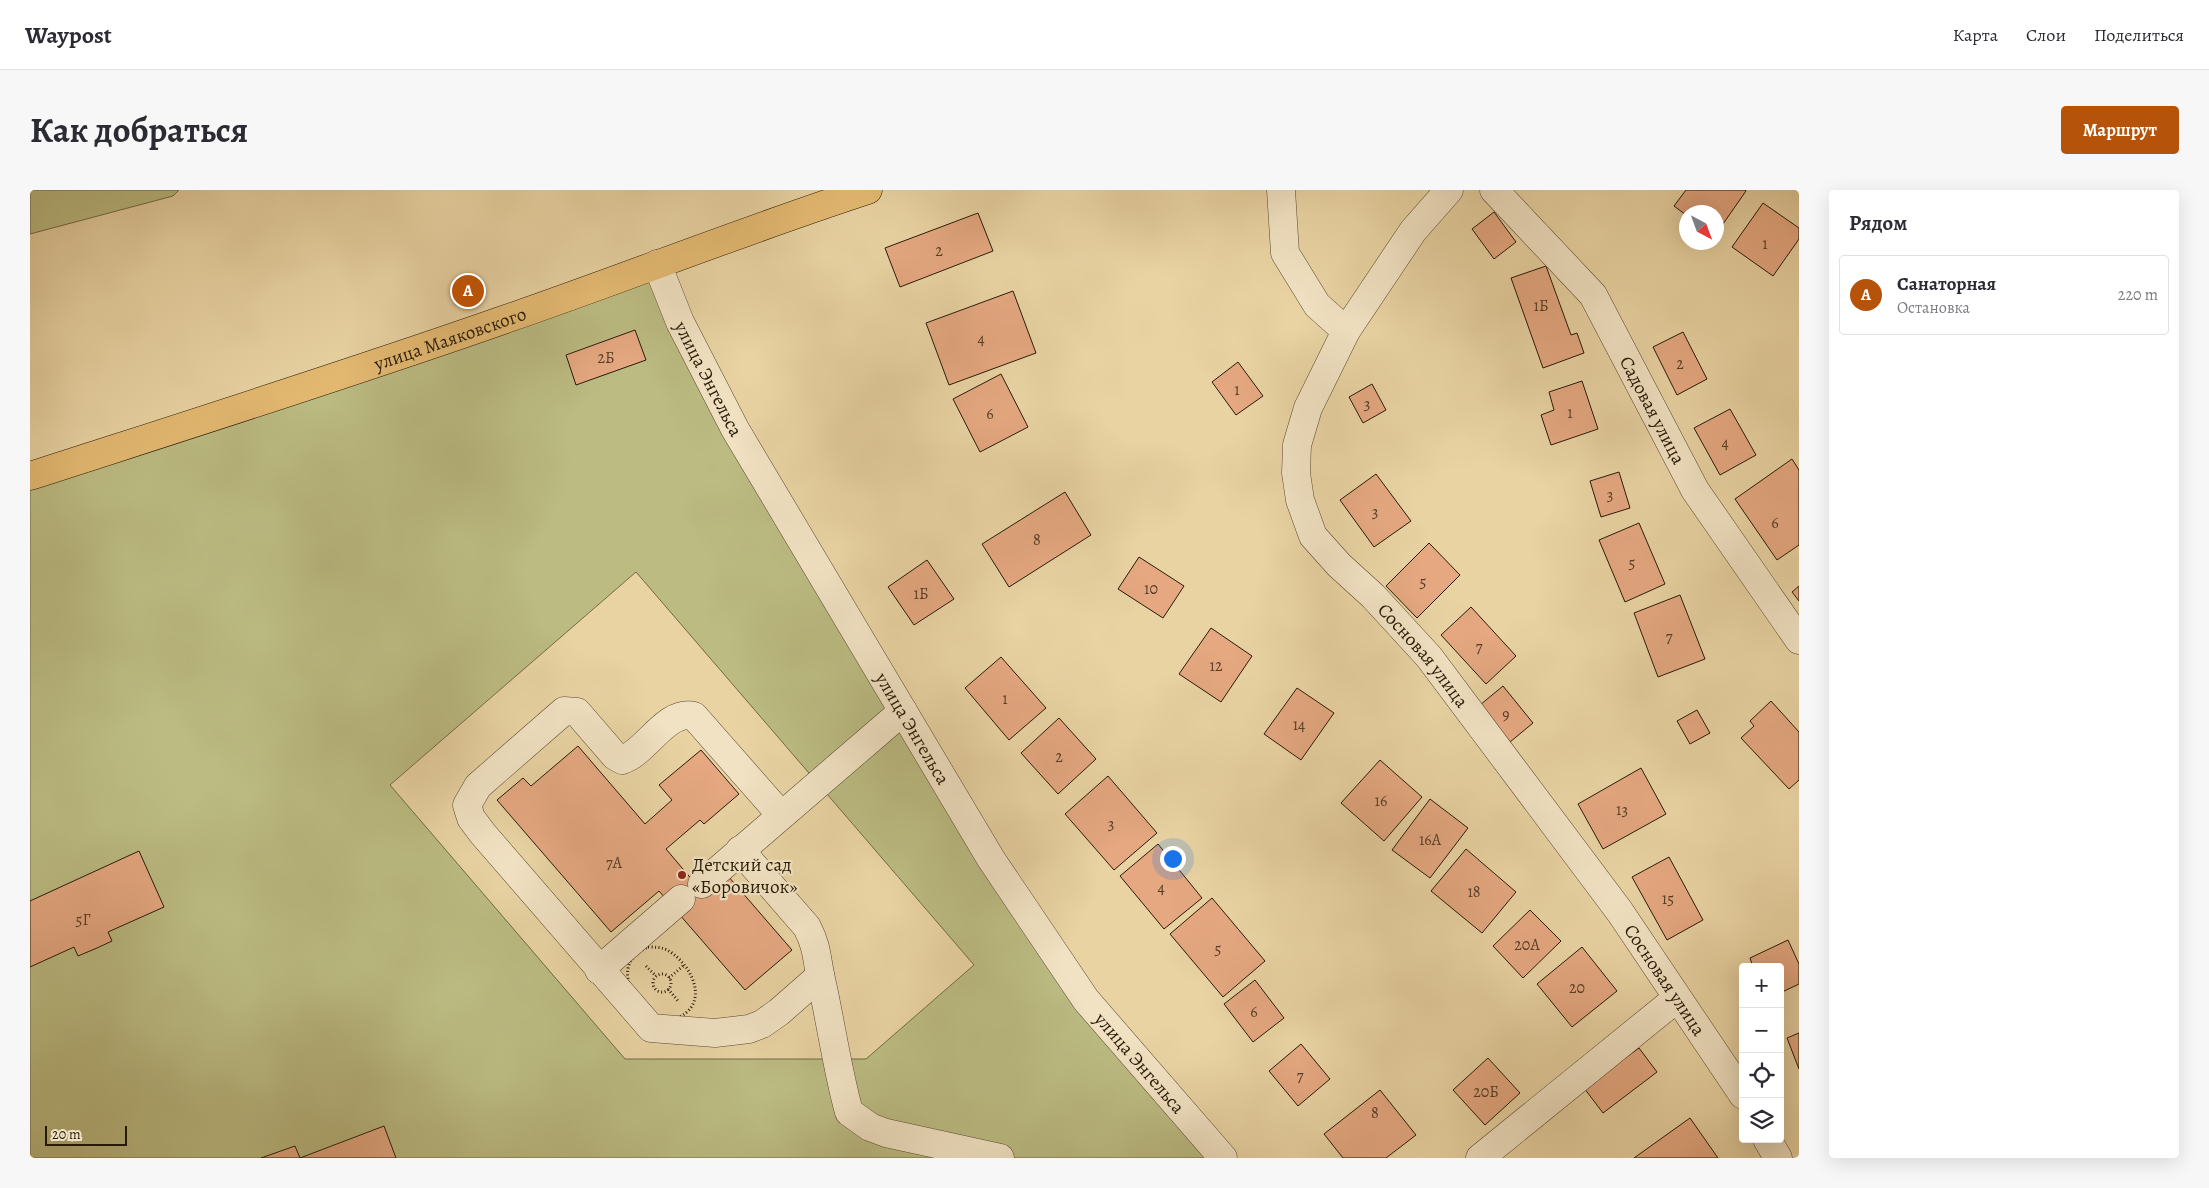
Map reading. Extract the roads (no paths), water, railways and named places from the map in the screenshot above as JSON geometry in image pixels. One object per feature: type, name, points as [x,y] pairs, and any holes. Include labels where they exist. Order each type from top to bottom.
[{"type":"main road","name":"улица Маяковского","points":[[30,476],[270,399],[505,320],[790,215],[868,190]]},
{"type":"street","points":[[1281,190],[1285,253],[1317,305],[1346,331]]},
{"type":"street","name":"Садовая улица","points":[[1494,190],[1593,295],[1695,490],[1799,640]]},
{"type":"street","name":"Сосновая улица","points":[[1444,191],[1413,231],[1346,331],[1308,408],[1297,445],[1296,473],[1300,500],[1313,536],[1339,565],[1374,596],[1429,657],[1620,912],[1676,999],[1739,1089]]},
{"type":"street","name":"улица Энгельса","points":[[656,264],[680,322],[735,429],[991,859],[1086,1000],[1223,1158]]},
{"type":"street","points":[[781,815],[694,716],[684,714],[675,718],[636,752],[622,760],[615,756],[577,712],[564,711],[478,786],[467,805],[471,818],[483,834],[648,1026],[655,1029],[715,1032],[749,1029],[762,1024],[820,976]]},
{"type":"street","points":[[599,970],[903,711]]},
{"type":"street","points":[[740,850],[807,927],[818,953],[820,976],[846,1101],[852,1116],[870,1127],[886,1133],[1000,1158]]},
{"type":"street","points":[[1480,1158],[1676,999]]},
{"type":"street","points":[[1769,1143],[1778,1158]]},
{"type":"place","name":"Санаторная","points":[[468,291]]},
{"type":"place","name":"Детский сад «Боровичок»","points":[[682,875]]}]
